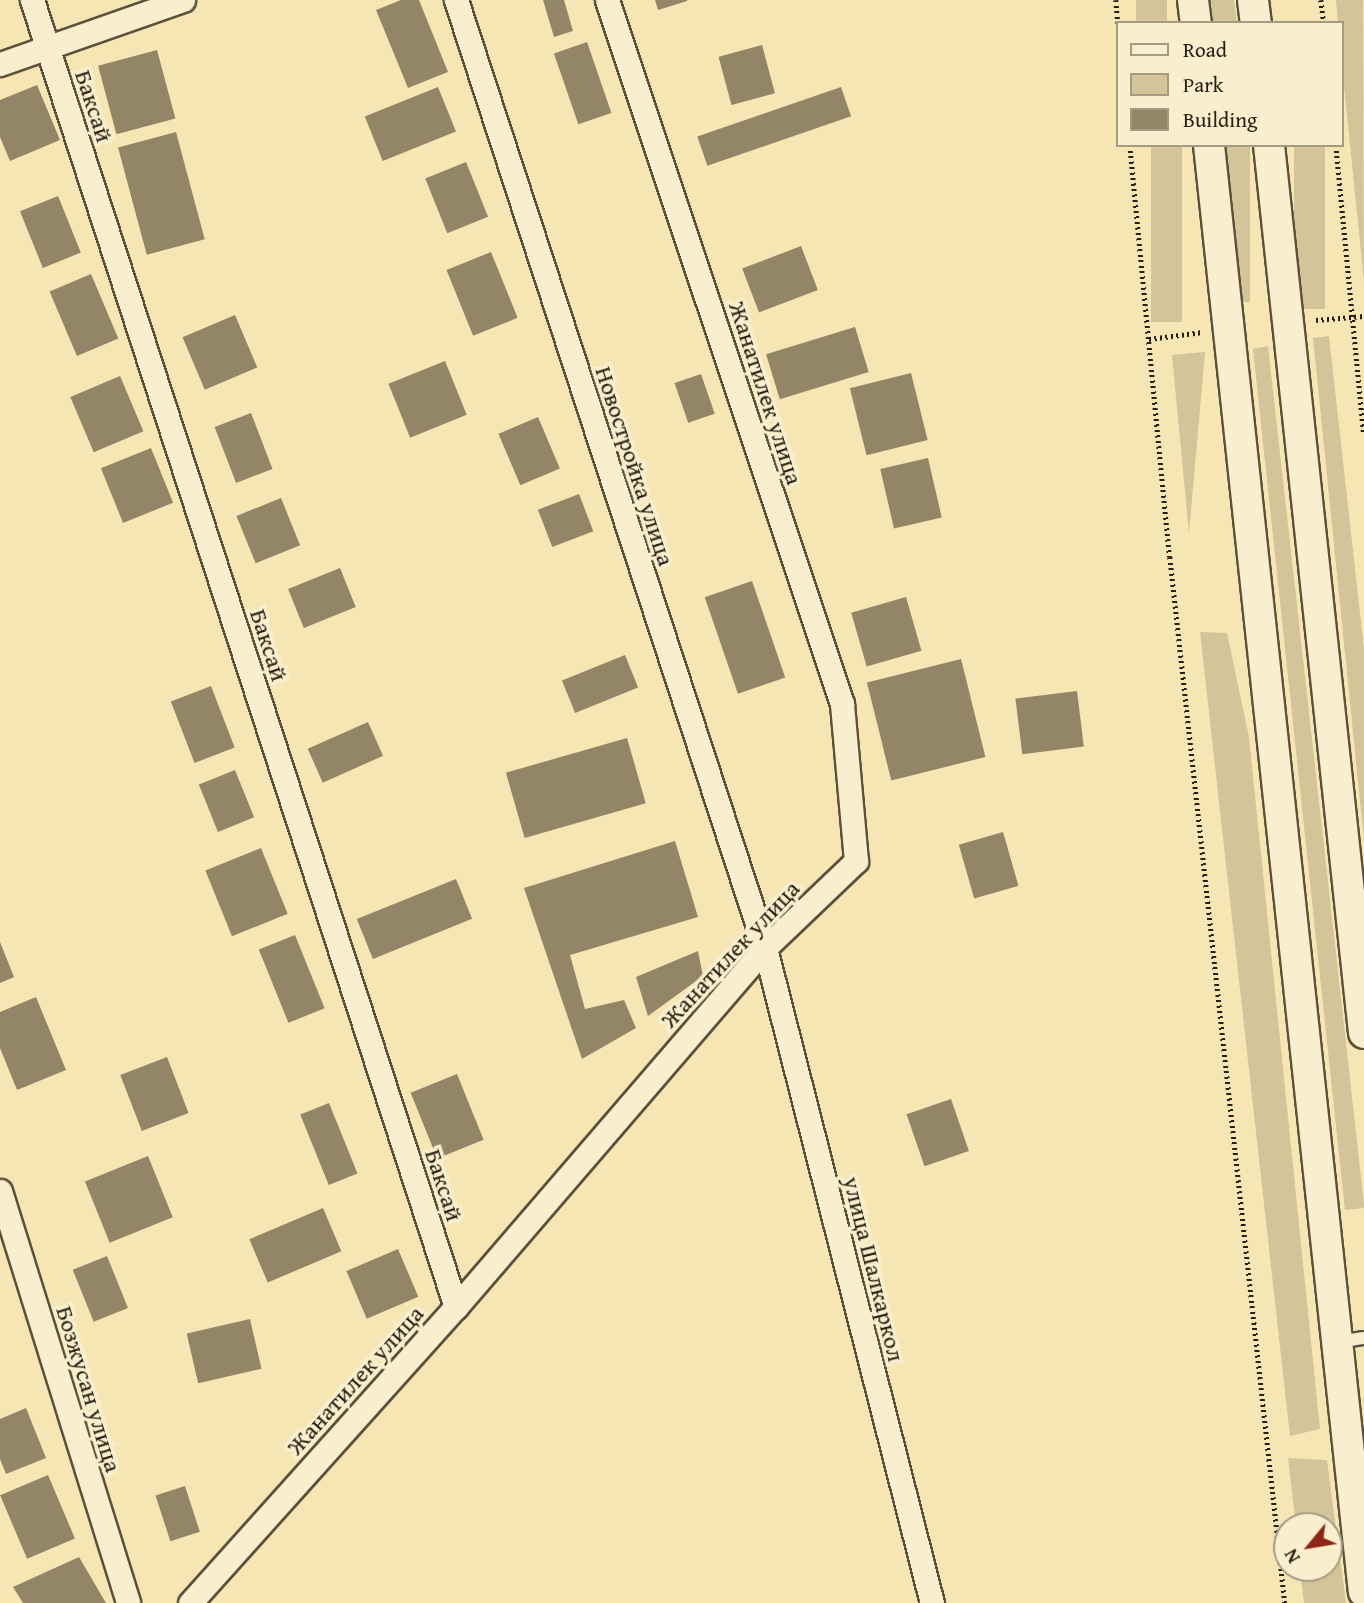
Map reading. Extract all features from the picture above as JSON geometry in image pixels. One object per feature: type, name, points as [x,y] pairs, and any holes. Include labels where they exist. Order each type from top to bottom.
[{"type":"street","name":"Баксай","points":[[32,0],[456,1307]]},
{"type":"street","points":[[0,64],[183,0]]},
{"type":"street","name":"Новостройка улица","points":[[456,0],[765,947]]},
{"type":"street","name":"Жанатилек улица","points":[[190,1603],[456,1307],[765,947],[856,861],[842,704],[607,0]]},
{"type":"street","points":[[1193,0],[1196,21]]},
{"type":"street","points":[[1253,0],[1256,21]]},
{"type":"street","points":[[1209,147],[1351,1340],[1364,1592]]},
{"type":"street","points":[[1269,147],[1364,1033]]},
{"type":"street","name":"улица Шалкаркол","points":[[765,947],[932,1603]]},
{"type":"street","name":"Бозжусан улица","points":[[0,1191],[128,1603]]},
{"type":"path","points":[[1116,0],[1118,21]]},
{"type":"path","points":[[1321,0],[1324,21]]},
{"type":"path","points":[[1130,147],[1170,557],[1285,1603]]},
{"type":"path","points":[[1336,147],[1364,434]]},
{"type":"path","points":[[1353,317],[1364,316]]},
{"type":"green space","points":[[1136,0],[1167,0],[1167,21],[1136,21]]},
{"type":"green space","points":[[1211,0],[1234,0],[1237,21],[1213,21]]},
{"type":"green space","points":[[1336,0],[1363,0],[1364,282],[1343,76],[1343,21],[1338,21]]},
{"type":"green space","points":[[1151,147],[1182,147],[1182,322],[1151,322]]},
{"type":"green space","points":[[1226,147],[1250,147],[1250,302],[1226,302]]},
{"type":"green space","points":[[1294,147],[1325,147],[1325,309],[1294,309]]},
{"type":"green space","points":[[1329,336],[1364,649],[1364,840],[1313,338]]},
{"type":"green space","points":[[1268,346],[1364,1204],[1364,1208],[1345,1210],[1253,349]]},
{"type":"green space","points":[[1205,352],[1189,533],[1172,355]]},
{"type":"green space","points":[[1200,632],[1227,633],[1249,737],[1320,1429],[1290,1436]]},
{"type":"green space","points":[[1288,1458],[1327,1460],[1334,1512],[1294,1512]]},
{"type":"green space","points":[[1343,1580],[1346,1603],[1304,1603],[1302,1582]]},
{"type":"building","points":[[401,0],[419,0],[448,72],[408,88],[376,10]]},
{"type":"building","points":[[543,0],[564,0],[573,31],[554,37]]},
{"type":"building","points":[[655,0],[687,0],[687,1],[658,10]]},
{"type":"building","points":[[587,42],[611,113],[578,124],[554,53]]},
{"type":"building","points":[[762,45],[775,93],[731,105],[719,57]]},
{"type":"building","points":[[157,50],[175,119],[116,134],[98,66]]},
{"type":"building","points":[[37,85],[60,140],[10,161],[0,137],[0,100]]},
{"type":"building","points":[[438,87],[456,132],[383,161],[365,117]]},
{"type":"building","points":[[841,87],[851,116],[707,166],[697,136]]},
{"type":"building","points":[[176,132],[205,239],[147,255],[118,148]]},
{"type":"building","points":[[466,162],[488,217],[447,233],[425,178]]},
{"type":"building","points":[[58,196],[81,253],[43,268],[20,211]]},
{"type":"building","points":[[801,246],[818,290],[759,312],[742,269]]},
{"type":"building","points":[[491,252],[518,318],[473,336],[446,270]]},
{"type":"building","points":[[91,274],[118,338],[77,356],[50,292]]},
{"type":"building","points":[[235,315],[257,367],[205,390],[183,337]]},
{"type":"building","points":[[855,327],[869,372],[780,399],[766,354]]},
{"type":"building","points":[[445,361],[467,415],[410,438],[388,384]]},
{"type":"building","points":[[911,373],[928,440],[867,455],[850,388]]},
{"type":"building","points":[[701,374],[715,414],[688,423],[675,383]]},
{"type":"building","points":[[120,376],[143,431],[94,452],[70,397]]},
{"type":"building","points":[[251,413],[273,469],[236,483],[215,427]]},
{"type":"building","points":[[538,417],[560,469],[520,485],[498,434]]},
{"type":"building","points":[[151,448],[173,503],[123,523],[101,468]]},
{"type":"building","points":[[928,458],[942,517],[894,528],[880,469]]},
{"type":"building","points":[[579,494],[593,531],[552,547],[538,510]]},
{"type":"building","points":[[281,498],[300,545],[256,563],[236,516]]},
{"type":"building","points":[[340,568],[356,607],[304,628],[288,589]]},
{"type":"building","points":[[752,581],[785,677],[738,694],[705,597]]},
{"type":"building","points":[[906,597],[921,651],[867,667],[851,613]]},
{"type":"building","points":[[625,655],[638,687],[575,713],[562,680]]},
{"type":"building","points":[[961,659],[985,757],[891,780],[867,682]]},
{"type":"building","points":[[211,686],[235,748],[195,763],[171,701]]},
{"type":"building","points":[[1077,691],[1084,747],[1022,754],[1015,699]]},
{"type":"building","points":[[368,722],[383,756],[323,783],[308,749]]},
{"type":"building","points":[[627,738],[646,803],[525,838],[506,773]]},
{"type":"building","points":[[235,770],[254,817],[218,832],[199,785]]},
{"type":"building","points":[[1003,832],[1018,886],[974,899],[959,845]]},
{"type":"building","points":[[675,841],[698,917],[570,955],[585,1009],[624,1000],[636,1028],[582,1059],[524,888]]},
{"type":"building","points":[[261,848],[288,914],[232,936],[205,870]]},
{"type":"building","points":[[456,879],[472,919],[373,959],[357,919]]},
{"type":"building","points":[[295,935],[325,1008],[288,1023],[259,950]]},
{"type":"building","points":[[0,942],[14,977],[0,983]]},
{"type":"building","points":[[698,951],[703,976],[648,1016],[636,977]]},
{"type":"building","points":[[36,997],[66,1070],[17,1090],[0,1048],[0,1012]]},
{"type":"building","points":[[167,1057],[189,1113],[142,1131],[120,1075]]},
{"type":"building","points":[[457,1074],[484,1140],[437,1159],[411,1093]]},
{"type":"building","points":[[951,1099],[969,1151],[924,1166],[907,1114]]},
{"type":"building","points":[[329,1103],[357,1173],[329,1185],[300,1115]]},
{"type":"building","points":[[148,1156],[173,1217],[110,1243],[85,1181]]},
{"type":"building","points":[[323,1208],[341,1251],[268,1283],[249,1239]]},
{"type":"building","points":[[398,1249],[418,1297],[367,1319],[346,1271]]},
{"type":"building","points":[[107,1256],[128,1308],[94,1322],[73,1270]]},
{"type":"building","points":[[250,1319],[261,1369],[198,1383],[187,1334]]},
{"type":"building","points":[[26,1408],[46,1458],[6,1474],[0,1459],[0,1419]]},
{"type":"building","points":[[48,1475],[75,1539],[27,1559],[0,1495]]},
{"type":"building","points":[[185,1486],[200,1532],[170,1541],[156,1496]]},
{"type":"building","points":[[79,1557],[106,1603],[23,1603],[13,1587]]}]
